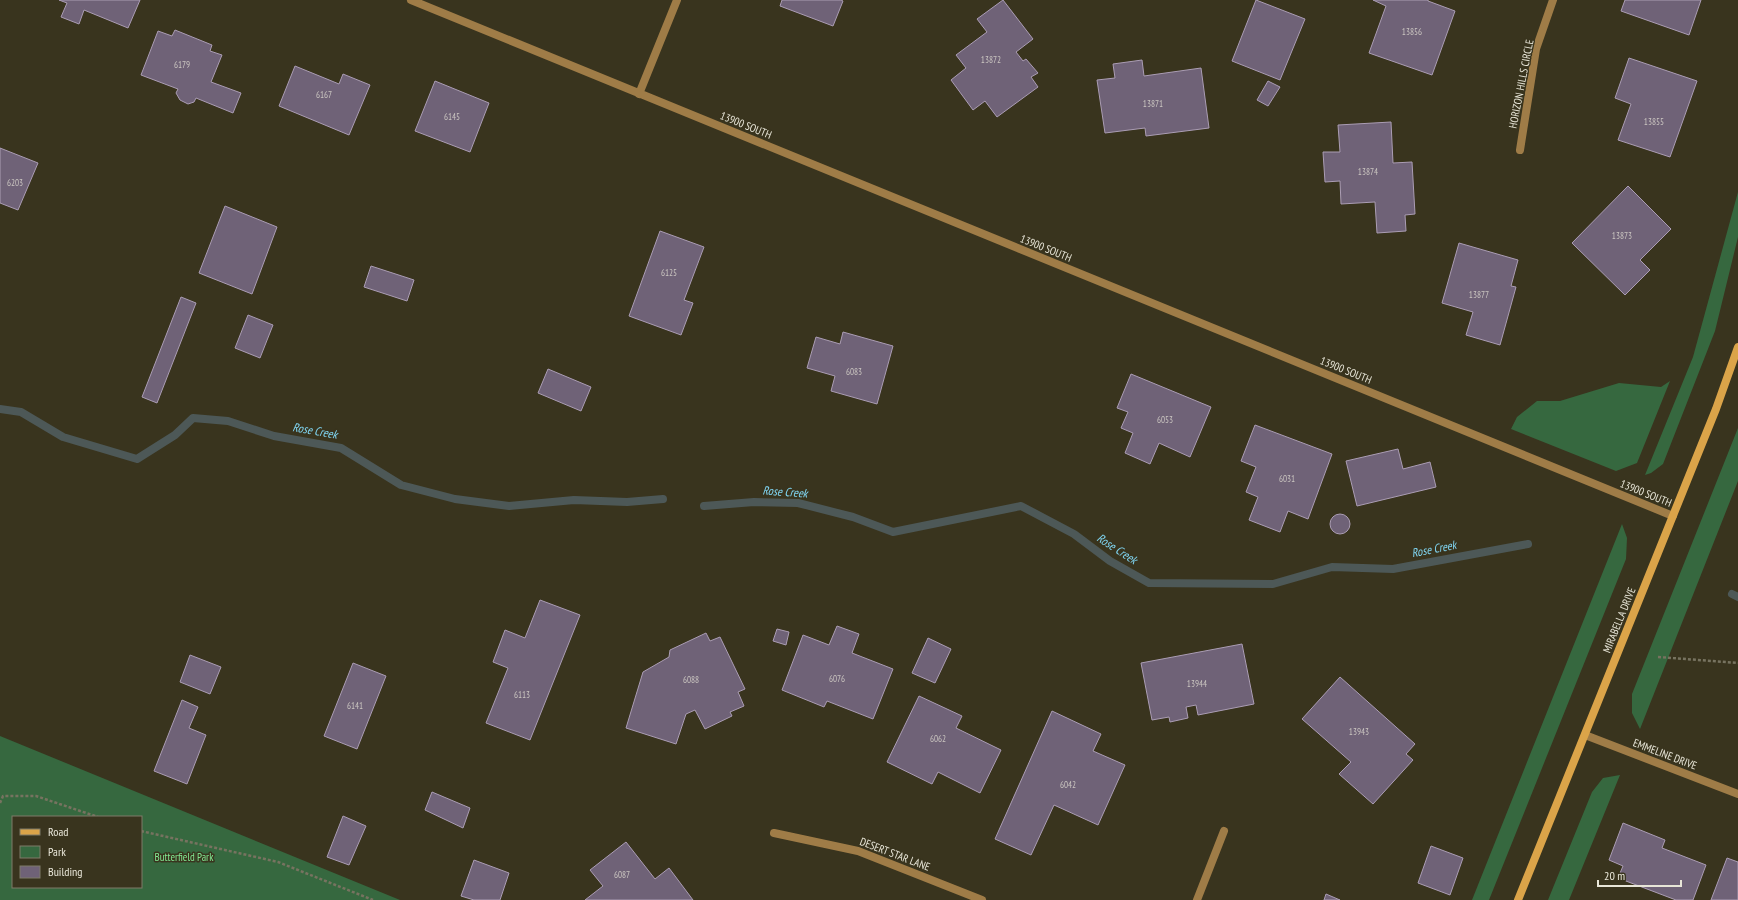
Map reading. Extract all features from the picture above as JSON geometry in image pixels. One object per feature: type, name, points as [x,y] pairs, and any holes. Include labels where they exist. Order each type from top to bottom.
[{"type":"street","name":"13900 SOUTH","points":[[411,0],[1673,516]]},
{"type":"street","points":[[639,94],[677,0]]},
{"type":"street","name":"HORIZON HILLS CIRCLE","points":[[1520,150],[1536,49],[1554,0]]},
{"type":"street","name":"MIRABELLA DRIVE","points":[[1518,900],[1716,409],[1738,347]]},
{"type":"street","name":"EMMELINE DRIVE","points":[[1585,735],[1738,794]]},
{"type":"street","points":[[1197,900],[1224,831]]},
{"type":"street","name":"DESERT STAR LANE","points":[[774,833],[858,851],[982,900]]},
{"type":"path","points":[[1658,657],[1738,663]]},
{"type":"path","points":[[0,803],[3,796],[36,796],[95,816]]},
{"type":"path","points":[[142,831],[278,862],[373,900]]},
{"type":"green space","points":[[1738,192],[1738,237],[1715,331],[1663,464],[1651,473],[1645,475],[1693,357]]},
{"type":"green space","points":[[1670,381],[1637,463],[1616,471],[1511,429],[1517,417],[1537,401],[1560,401],[1619,383],[1661,387]]},
{"type":"green space","points":[[1738,428],[1738,481],[1640,729],[1632,713],[1632,694]]},
{"type":"green space","points":[[1622,524],[1627,538],[1626,559],[1489,900],[1472,900]]},
{"type":"green space","name":"Butterfield Park","points":[[0,736],[400,900],[0,900]]},
{"type":"green space","points":[[1620,775],[1569,900],[1548,900],[1592,792],[1603,778]]},
{"type":"building","points":[[59,0],[140,0],[128,28],[84,10],[79,24],[61,17],[67,3]]},
{"type":"building","points":[[782,0],[843,1],[833,26],[780,6]]},
{"type":"building","points":[[1003,0],[1033,39],[1016,52],[1023,61],[1026,59],[1038,73],[1031,77],[1038,87],[997,117],[985,101],[973,110],[951,80],[966,68],[956,55],[987,32],[977,19]]},
{"type":"building","points":[[1256,0],[1305,19],[1280,80],[1232,61]]},
{"type":"building","points":[[1373,0],[1428,0],[1455,11],[1432,75],[1369,53],[1386,6]]},
{"type":"building","points":[[1625,0],[1701,0],[1689,35],[1621,11]]},
{"type":"building","points":[[175,30],[212,45],[210,51],[222,55],[211,82],[241,93],[233,113],[196,98],[194,102],[188,104],[180,100],[176,93],[178,89],[141,75],[158,31],[172,36]]},
{"type":"building","points":[[1629,58],[1697,81],[1670,157],[1618,140],[1631,104],[1615,98]]},
{"type":"building","points":[[1142,60],[1144,76],[1201,68],[1209,128],[1146,136],[1145,128],[1105,133],[1097,80],[1115,78],[1113,64]]},
{"type":"building","points":[[295,66],[339,84],[343,74],[370,85],[349,135],[279,106]]},
{"type":"building","points":[[435,81],[489,103],[470,152],[415,131]]},
{"type":"building","points":[[1268,81],[1280,87],[1268,106],[1257,100]]},
{"type":"building","points":[[1391,122],[1393,163],[1412,162],[1415,214],[1405,215],[1406,231],[1377,233],[1375,202],[1341,204],[1340,181],[1325,182],[1323,152],[1340,152],[1338,125]]},
{"type":"building","points":[[0,148],[38,163],[18,210],[0,203]]},
{"type":"building","points":[[1628,186],[1671,229],[1640,260],[1650,270],[1625,295],[1572,243]]},
{"type":"building","points":[[225,206],[277,227],[252,294],[199,273]]},
{"type":"building","points":[[660,231],[704,247],[684,300],[693,303],[681,335],[629,316]]},
{"type":"building","points":[[1459,243],[1518,260],[1511,286],[1516,287],[1500,345],[1466,335],[1473,312],[1442,303]]},
{"type":"building","points":[[371,266],[414,280],[407,301],[364,287]]},
{"type":"building","points":[[181,297],[196,303],[157,403],[142,397]]},
{"type":"building","points":[[248,315],[273,325],[260,358],[235,348]]},
{"type":"building","points":[[843,332],[893,346],[877,404],[831,391],[835,376],[807,368],[816,337],[840,344]]},
{"type":"building","points":[[548,369],[591,387],[581,411],[538,393]]},
{"type":"building","points":[[1131,374],[1211,407],[1190,457],[1159,443],[1150,464],[1125,453],[1133,433],[1121,428],[1128,412],[1117,408]]},
{"type":"building","points":[[1255,425],[1332,454],[1308,519],[1288,511],[1280,532],[1249,520],[1258,497],[1246,492],[1256,467],[1241,461]]},
{"type":"building","points":[[1398,449],[1403,469],[1430,462],[1436,487],[1357,506],[1346,461]]},
{"type":"building","points":[[1340,514],[1347,517],[1350,524],[1347,531],[1340,534],[1333,531],[1330,524],[1333,517]]},
{"type":"building","points":[[540,600],[580,615],[530,740],[486,723],[508,668],[493,662],[505,630],[525,638]]},
{"type":"building","points":[[837,626],[859,634],[852,653],[893,669],[873,719],[827,701],[824,707],[782,690],[803,635],[829,645]]},
{"type":"building","points":[[777,629],[789,632],[786,645],[773,641]]},
{"type":"building","points":[[706,633],[710,641],[720,637],[745,689],[738,692],[744,706],[730,712],[732,716],[705,729],[695,710],[686,714],[676,744],[626,728],[643,672],[669,657],[670,650]]},
{"type":"building","points":[[928,638],[951,649],[935,683],[912,673]]},
{"type":"building","points":[[1242,644],[1254,704],[1198,715],[1196,705],[1186,707],[1188,718],[1170,722],[1169,717],[1152,720],[1141,663]]},
{"type":"building","points":[[190,655],[221,667],[210,694],[180,682]]},
{"type":"building","points":[[353,663],[386,676],[357,749],[324,736]]},
{"type":"building","points":[[1340,677],[1415,744],[1406,754],[1413,760],[1373,804],[1339,774],[1351,762],[1302,719]]},
{"type":"building","points":[[919,696],[962,716],[956,728],[1001,750],[980,793],[938,772],[932,784],[887,762]]},
{"type":"building","points":[[182,700],[198,707],[189,728],[206,735],[187,784],[154,771]]},
{"type":"building","points":[[1052,711],[1101,734],[1093,751],[1125,765],[1098,825],[1054,805],[1031,855],[995,839]]},
{"type":"building","points":[[432,792],[470,808],[463,828],[425,810]]},
{"type":"building","points":[[343,816],[366,826],[349,865],[327,857]]},
{"type":"building","points":[[1623,823],[1665,840],[1662,848],[1706,865],[1693,900],[1676,900],[1618,878],[1623,866],[1609,860]]},
{"type":"building","points":[[626,842],[655,879],[669,868],[693,900],[585,900],[603,886],[590,870]]},
{"type":"building","points":[[1431,846],[1463,858],[1450,895],[1418,883]]},
{"type":"building","points":[[1727,858],[1738,862],[1738,900],[1711,900]]},
{"type":"building","points":[[474,860],[509,873],[500,900],[474,900],[461,896]]},
{"type":"building","points":[[1326,894],[1340,900],[1324,900]]},
{"type":"waterway","name":"Rose Creek","points":[[0,409],[21,412],[63,437],[137,459],[175,435],[193,418],[228,421],[274,436],[341,448],[401,485],[455,499],[509,506],[574,500],[627,502],[663,499]]},
{"type":"waterway","name":"Rose Creek","points":[[704,506],[754,502],[798,503],[853,517],[893,532],[1021,506],[1074,534],[1110,561],[1149,583],[1273,584],[1332,567],[1393,569],[1528,544]]},
{"type":"waterway","name":"Rose Creek","points":[[1732,594],[1738,597]]}]
